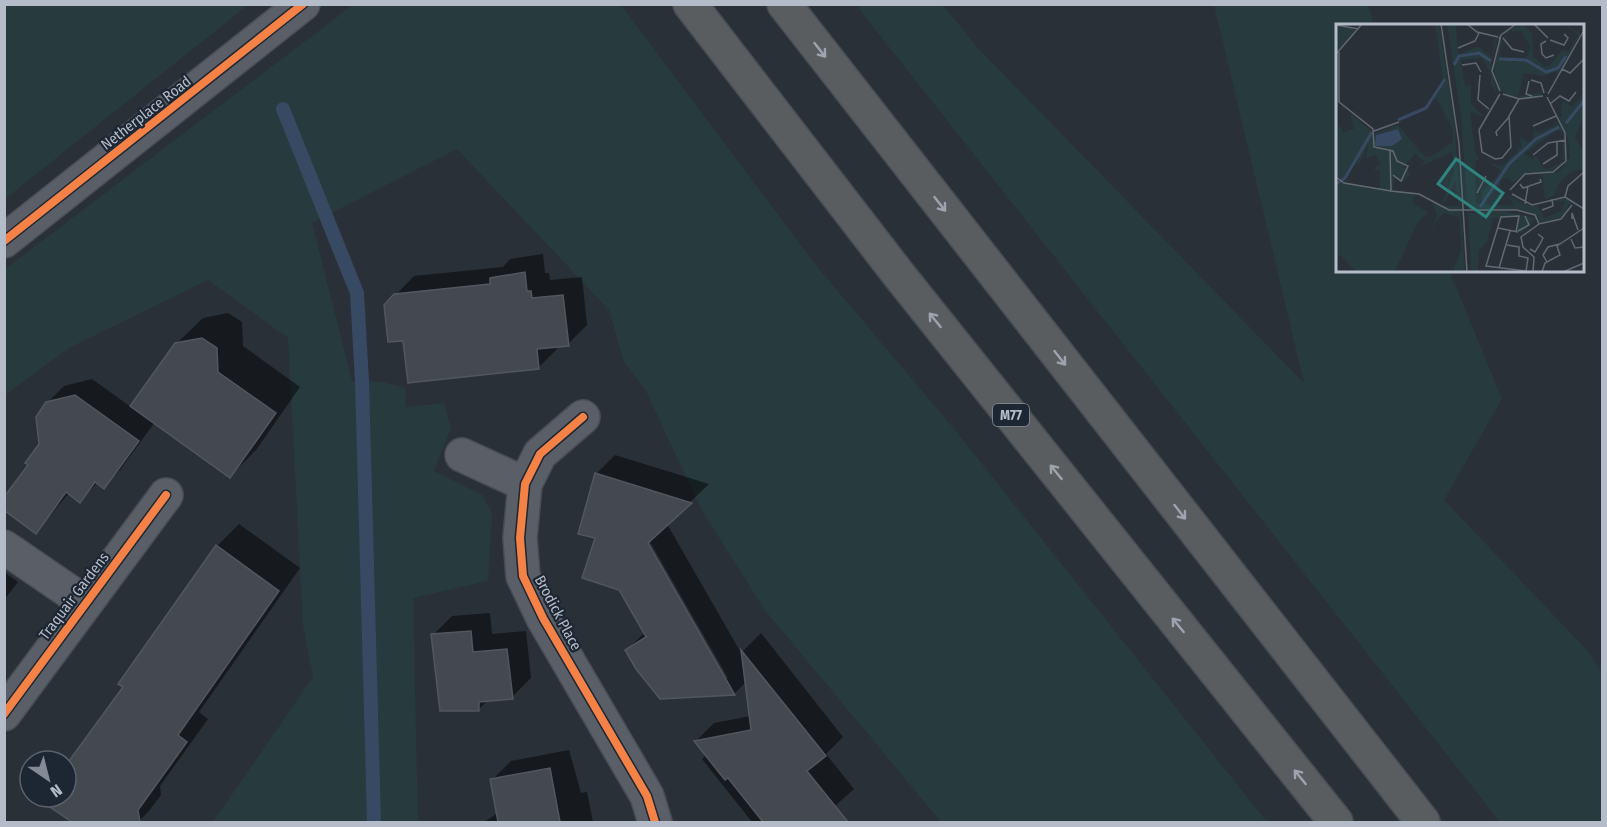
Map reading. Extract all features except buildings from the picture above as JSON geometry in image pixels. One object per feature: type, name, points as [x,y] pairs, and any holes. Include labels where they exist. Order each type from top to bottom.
[{"type":"highway","name":"M77","points":[[690,4],[899,275],[1336,822]]},
{"type":"highway","points":[[783,4],[1423,822]]},
{"type":"street","name":"Netherplace Road","points":[[4,241],[303,4]]},
{"type":"street","name":"Brodick Place","points":[[583,417],[540,454],[525,484],[520,538],[524,576],[543,618],[647,796],[655,822]]},
{"type":"street","points":[[462,455],[525,484]]},
{"type":"street","name":"Traquair Gardens","points":[[4,714],[166,495]]},
{"type":"street","points":[[4,547],[86,603]]},
{"type":"green space","points":[[5,4],[248,4],[248,5],[5,199]]},
{"type":"green space","points":[[354,4],[621,5],[815,264],[955,430],[1267,822],[941,822],[764,609],[701,509],[645,389],[624,362],[609,310],[457,149],[312,223],[352,381],[383,382],[405,388],[406,407],[444,403],[451,428],[434,471],[482,495],[492,513],[488,581],[413,598],[418,822],[213,822],[313,677],[303,625],[288,338],[208,280],[69,348],[5,395],[5,269]]},
{"type":"green space","points":[[856,5],[943,5],[977,47],[1304,383],[1214,5],[1368,5],[1374,24],[1336,24],[1336,272],[1450,272],[1502,399],[1444,500],[1586,649],[1602,672],[1602,822],[1500,822]]},
{"type":"waterway","points":[[283,109],[357,293],[362,381],[374,822]]},
{"type":"cycle path","points":[[4,241],[303,4]]},
{"type":"cycle path","points":[[583,417],[540,454],[525,484],[520,538],[523,576],[543,618],[647,796],[655,822]]},
{"type":"cycle path","points":[[4,714],[166,495]]}]
